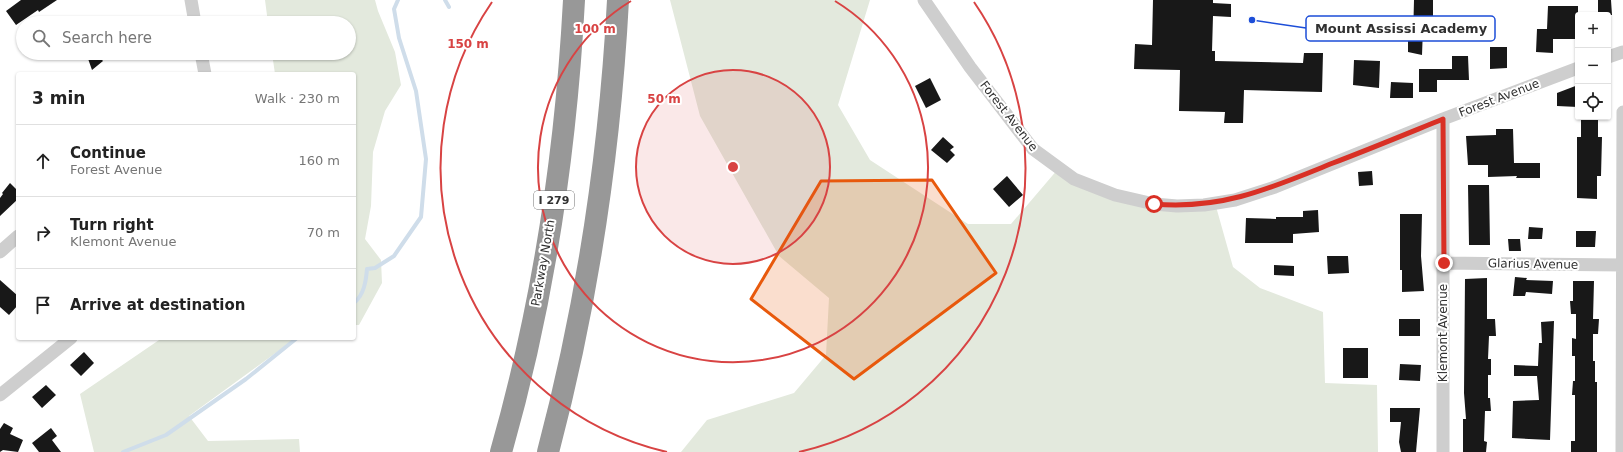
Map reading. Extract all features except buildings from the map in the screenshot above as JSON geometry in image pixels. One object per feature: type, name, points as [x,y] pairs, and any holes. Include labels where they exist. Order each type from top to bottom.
[{"type":"highway","name":"Parkway North","points":[[501,452],[536,308],[547,245],[566,112],[574,0]]},
{"type":"highway","points":[[548,452],[561,404],[595,227],[615,58],[618,0]]},
{"type":"highway","points":[[561,452],[586,342],[591,311],[595,280],[602,174]]},
{"type":"street","points":[[191,0],[194,16]]},
{"type":"street","name":"Forest Avenue","points":[[924,0],[970,67],[1033,149],[1074,179],[1123,197],[1154,204],[1177,206],[1204,205],[1235,200],[1275,187],[1443,119],[1575,69]]},
{"type":"street","points":[[1611,56],[1623,52]]},
{"type":"street","points":[[202,60],[205,72]]},
{"type":"street","points":[[1622,452],[1623,112]]},
{"type":"street","name":"Klemont Avenue","points":[[1443,119],[1443,452]]},
{"type":"street","points":[[0,252],[16,238]]},
{"type":"street","name":"Glarius Avenue","points":[[1444,263],[1623,265]]},
{"type":"street","points":[[0,395],[69,340]]},
{"type":"highlighted area","points":[[932,180],[996,273],[854,379],[751,299],[821,181]]},
{"type":"shaded area","points":[[265,0],[375,0],[395,52],[401,85],[385,111],[373,152],[371,206],[365,239],[381,260],[382,283],[359,325],[356,325],[356,72],[275,72],[273,60],[356,60],[356,16],[267,16]]},
{"type":"shaded area","points":[[670,0],[870,0],[838,105],[870,160],[968,224],[1011,224],[1058,169],[1115,195],[1215,203],[1233,267],[1260,288],[1323,312],[1325,383],[1377,385],[1378,452],[681,452],[707,420],[794,393],[826,355],[829,298],[779,256],[700,116]]},
{"type":"shaded area","points":[[159,340],[295,340],[189,416],[208,441],[299,439],[300,452],[94,452],[80,394]]},
{"type":"waterway","points":[[356,301],[362,292],[367,269],[375,268],[394,256],[421,217],[426,159],[416,91],[399,38],[394,9],[398,0]]},
{"type":"waterway","points":[[445,0],[449,7]]},
{"type":"waterway","points":[[123,452],[166,435],[246,379],[295,340]]},
{"type":"place","name":"Mount Assissi Academy","points":[[1252,20]]},
{"type":"route","points":[[1154,204],[1177,206],[1204,205],[1235,200],[1275,187],[1443,119],[1444,263]]}]
